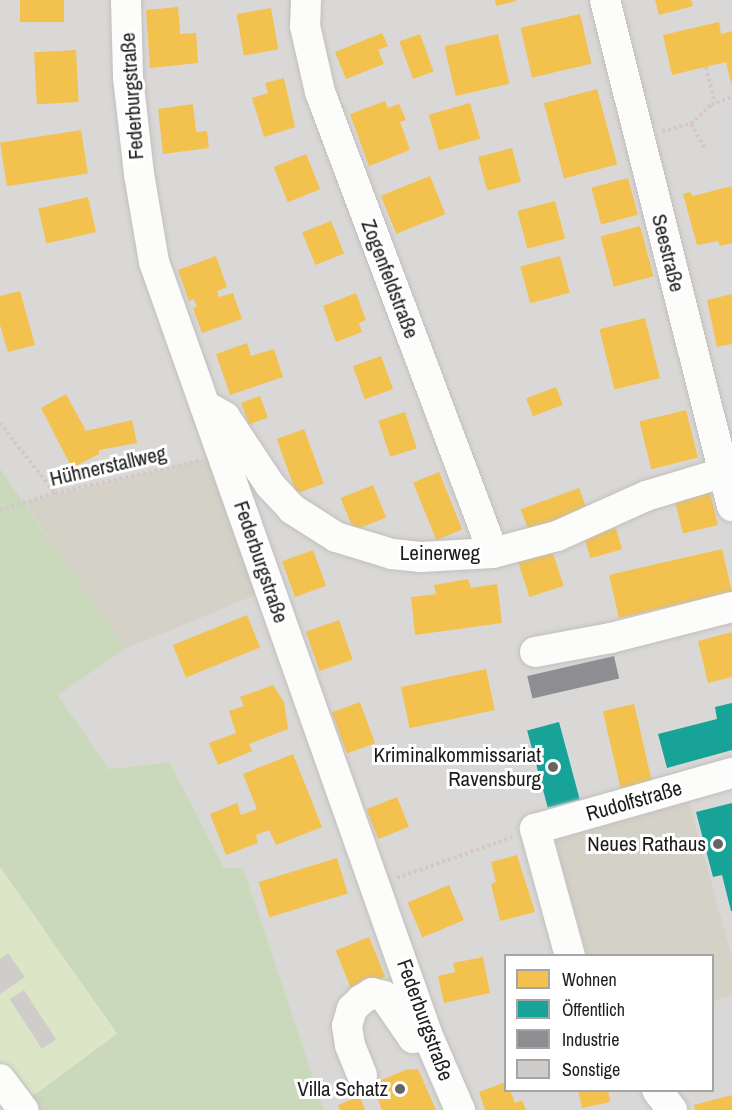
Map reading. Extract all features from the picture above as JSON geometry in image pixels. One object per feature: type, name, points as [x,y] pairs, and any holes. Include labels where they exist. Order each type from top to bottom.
[{"type":"street","name":"Federburgstraße","points":[[126,0],[132,109],[154,262],[203,405],[222,452],[377,885],[428,1036],[460,1110]]},
{"type":"street","name":"Zogenfeldstraße","points":[[306,0],[305,26],[320,92],[493,553]]},
{"type":"street","name":"Seestraße","points":[[605,0],[728,471],[732,506]]},
{"type":"street","name":"Leinerweg","points":[[203,405],[225,417],[270,485],[292,509],[336,537],[392,555],[421,557],[493,553],[557,536],[646,496],[728,471]]},
{"type":"street","points":[[535,652],[611,638],[732,607]]},
{"type":"street","name":"Rudolfstraße","points":[[535,829],[732,773]]},
{"type":"street","points":[[535,829],[569,954]]},
{"type":"street","points":[[362,1075],[350,1045],[347,1026],[352,1009],[372,993],[384,996],[413,1038],[428,1036]]},
{"type":"street","points":[[0,1078],[23,1110]]},
{"type":"street","points":[[658,1092],[672,1110]]},
{"type":"path","points":[[706,67],[715,103]]},
{"type":"path","points":[[640,140],[691,124],[715,103],[732,97]]},
{"type":"path","points":[[691,124],[706,150]]},
{"type":"path","points":[[0,423],[55,493]]},
{"type":"path","name":"Hühnerstallweg","points":[[0,510],[55,493],[204,459],[222,452]]},
{"type":"path","points":[[377,885],[535,829]]},
{"type":"shaded area","points":[[0,0],[732,0],[732,1110],[324,1110],[224,868],[170,762],[109,769],[58,695],[125,648],[0,468]]},
{"type":"shaded area","points":[[222,452],[270,589],[125,649],[24,502],[204,459]]},
{"type":"shaded area","points":[[689,802],[732,957],[732,996],[714,1001],[714,954],[587,954],[555,840]]},
{"type":"green space","points":[[0,468],[125,649],[58,695],[109,769],[170,762],[224,868],[243,868],[324,1110],[14,1110],[117,1034],[0,867]]},
{"type":"green space","points":[[0,867],[117,1035],[14,1110],[0,1110]]},
{"type":"building: Wohnen","points":[[20,0],[64,0],[64,22],[20,22]]},
{"type":"building: Wohnen","points":[[495,0],[516,0],[516,1],[496,6]]},
{"type":"building: Wohnen","points":[[655,0],[691,0],[693,6],[659,15]]},
{"type":"building: Wohnen","points":[[178,7],[180,34],[196,33],[198,63],[150,68],[146,10]]},
{"type":"building: Wohnen","points":[[271,8],[278,49],[244,55],[237,14]]},
{"type":"building: Wohnen","points":[[580,14],[591,64],[532,77],[521,28]]},
{"type":"building: Wohnen","points":[[719,22],[721,34],[732,31],[732,86],[726,62],[672,75],[663,35]]},
{"type":"building: Wohnen","points":[[382,33],[388,46],[378,50],[384,64],[346,79],[335,52]]},
{"type":"building: Wohnen","points":[[420,34],[434,72],[413,79],[399,42]]},
{"type":"building: Wohnen","points":[[498,34],[509,84],[456,96],[444,46]]},
{"type":"building: Wohnen","points":[[76,50],[79,102],[37,104],[34,52]]},
{"type":"building: Wohnen","points":[[284,78],[295,127],[264,137],[252,98],[268,93],[265,83]]},
{"type":"building: Wohnen","points":[[597,89],[617,164],[564,179],[544,103]]},
{"type":"building: Wohnen","points":[[385,101],[388,108],[399,104],[406,120],[400,122],[410,150],[369,166],[350,114]]},
{"type":"building: Wohnen","points":[[470,103],[480,139],[439,150],[429,115]]},
{"type":"building: Wohnen","points":[[193,104],[196,132],[207,131],[209,148],[163,154],[158,109]]},
{"type":"building: Wohnen","points":[[81,130],[88,173],[7,186],[0,143]]},
{"type":"building: Wohnen","points":[[512,148],[521,182],[487,191],[478,157]]},
{"type":"building: Wohnen","points":[[306,154],[320,189],[288,202],[274,167]]},
{"type":"building: Wohnen","points":[[430,176],[445,214],[396,234],[381,196]]},
{"type":"building: Wohnen","points":[[628,178],[638,215],[601,225],[591,188]]},
{"type":"building: Wohnen","points":[[732,186],[732,243],[720,246],[718,241],[697,245],[683,194],[690,192],[693,196]]},
{"type":"building: Wohnen","points":[[88,197],[96,232],[46,244],[38,208]]},
{"type":"building: Wohnen","points":[[555,201],[565,239],[527,249],[517,211]]},
{"type":"building: Wohnen","points":[[331,221],[344,253],[315,265],[302,233]]},
{"type":"building: Wohnen","points":[[640,226],[653,276],[614,287],[600,237]]},
{"type":"building: Wohnen","points":[[216,256],[227,287],[217,291],[219,297],[233,293],[242,319],[202,333],[193,308],[197,307],[194,299],[189,301],[178,270]]},
{"type":"building: Wohnen","points":[[560,256],[570,293],[530,303],[520,267]]},
{"type":"building: Wohnen","points":[[20,291],[35,345],[8,352],[0,325],[0,296]]},
{"type":"building: Wohnen","points":[[356,293],[366,320],[359,323],[362,332],[336,342],[323,306]]},
{"type":"building: Wohnen","points":[[732,294],[732,344],[717,347],[707,300]]},
{"type":"building: Wohnen","points":[[645,318],[660,378],[614,390],[599,329]]},
{"type":"building: Wohnen","points":[[247,343],[251,356],[274,349],[283,377],[230,395],[216,354]]},
{"type":"building: Wohnen","points":[[381,356],[393,389],[365,399],[353,366]]},
{"type":"building: Wohnen","points":[[556,387],[563,405],[533,416],[526,398]]},
{"type":"building: Wohnen","points":[[66,394],[86,431],[132,420],[137,443],[99,450],[99,454],[72,468],[41,408]]},
{"type":"building: Wohnen","points":[[260,396],[268,418],[249,424],[241,403]]},
{"type":"building: Wohnen","points":[[686,410],[698,458],[651,469],[639,422]]},
{"type":"building: Wohnen","points":[[405,412],[417,448],[390,457],[378,421]]},
{"type":"building: Wohnen","points":[[304,429],[324,484],[297,493],[277,439]]},
{"type":"building: Wohnen","points":[[439,472],[462,529],[436,540],[413,482]]},
{"type":"building: Wohnen","points":[[373,485],[386,517],[354,531],[341,498]]},
{"type":"building: Wohnen","points":[[579,488],[587,510],[529,531],[521,509]]},
{"type":"building: Wohnen","points":[[709,489],[718,525],[683,534],[674,498]]},
{"type":"building: Wohnen","points":[[616,528],[622,549],[590,558],[584,537]]},
{"type":"building: Wohnen","points":[[551,547],[564,586],[529,597],[517,558]]},
{"type":"building: Wohnen","points":[[722,549],[732,592],[619,618],[609,575]]},
{"type":"building: Wohnen","points":[[313,550],[326,586],[295,597],[282,561]]},
{"type":"building: Wohnen","points":[[468,579],[471,588],[497,584],[502,623],[415,635],[411,597],[436,594],[434,585]]},
{"type":"building: Wohnen","points":[[247,615],[260,647],[186,677],[173,645]]},
{"type":"building: Wohnen","points":[[339,620],[353,660],[320,671],[306,631]]},
{"type":"building: Wohnen","points":[[732,632],[732,677],[708,683],[698,641]]},
{"type":"building: Wohnen","points":[[486,669],[495,710],[410,728],[401,687]]},
{"type":"building: Wohnen","points":[[273,685],[284,702],[288,729],[249,744],[252,751],[218,765],[209,743],[236,733],[229,711],[244,706],[240,697]]},
{"type":"building: Wohnen","points":[[360,702],[375,743],[347,754],[332,712]]},
{"type":"building: Wohnen","points":[[634,704],[652,781],[621,788],[603,711]]},
{"type":"building: Wohnen","points":[[293,754],[322,827],[276,845],[269,830],[256,835],[258,843],[226,855],[210,814],[237,803],[241,815],[257,809],[243,774]]},
{"type":"building: Wohnen","points":[[397,797],[409,827],[378,839],[366,809]]},
{"type":"building: Wohnen","points":[[517,855],[535,912],[500,921],[491,884],[496,882],[491,862]]},
{"type":"building: Wohnen","points":[[337,858],[348,893],[269,917],[259,882]]},
{"type":"building: Wohnen","points":[[449,885],[464,920],[422,938],[408,903]]},
{"type":"building: Wohnen","points":[[369,937],[385,977],[352,990],[336,950]]},
{"type":"building: Wohnen","points":[[483,957],[490,993],[444,1003],[438,976],[455,972],[453,963]]},
{"type":"building: Wohnen","name":"Villa Schatz","points":[[418,1069],[436,1110],[382,1110],[372,1084],[405,1070]]},
{"type":"building: Wohnen","points":[[504,1083],[504,1092],[511,1092],[515,1103],[522,1100],[526,1110],[485,1110],[479,1092]]},
{"type":"building: Wohnen","points":[[578,1092],[608,1092],[610,1102],[582,1108]]},
{"type":"building: Wohnen","points":[[732,1095],[732,1110],[695,1110],[694,1105]]},
{"type":"building: Wohnen","points":[[360,1096],[365,1110],[340,1110],[338,1105]]},
{"type":"building: Öffentlich","points":[[732,703],[732,750],[667,768],[658,734],[717,719],[715,707]]},
{"type":"building: Öffentlich","points":[[559,722],[580,799],[548,808],[527,731]]},
{"type":"building: Öffentlich","name":"Neues Rathaus","points":[[732,803],[731,911],[722,875],[713,877],[696,812]]},
{"type":"building: Industrie","points":[[614,656],[619,678],[532,698],[527,676]]},
{"type":"building: Sonstige","points":[[8,953],[25,977],[0,994],[0,959]]},
{"type":"building: Sonstige","points":[[24,990],[56,1039],[42,1049],[10,999]]},
{"type":"place","name":"Kriminalkommissariat Ravensburg","points":[[553,767]]},
{"type":"place","name":"Neues Rathaus","points":[[718,844]]},
{"type":"place","name":"Villa Schatz","points":[[400,1089]]}]
